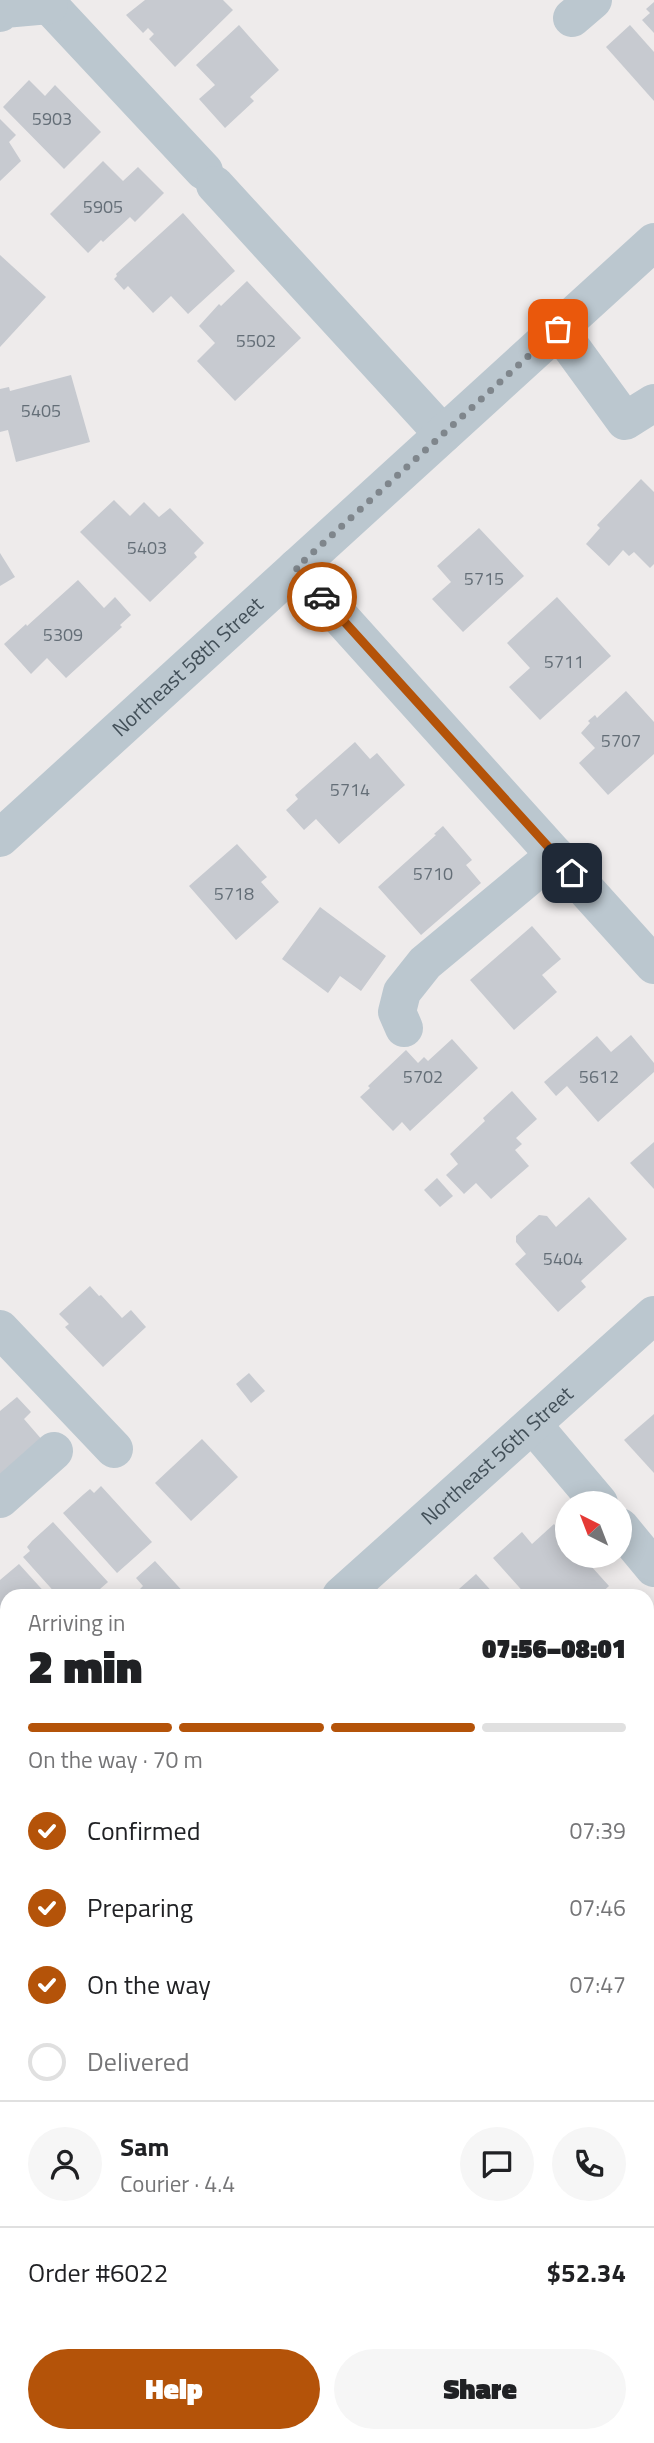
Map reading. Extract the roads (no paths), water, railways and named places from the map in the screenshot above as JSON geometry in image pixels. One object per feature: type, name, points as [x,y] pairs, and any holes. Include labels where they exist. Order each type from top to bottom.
[{"type":"street","points":[[0,13],[4,9],[51,3],[443,434]]},
{"type":"street","name":"Northeast 58th Street","points":[[0,838],[654,242]]},
{"type":"street","points":[[558,329],[625,421],[654,403]]},
{"type":"street","points":[[296,568],[654,965]]},
{"type":"street","points":[[404,1028],[397,1012],[402,992],[425,963],[555,855]]},
{"type":"street","name":"Northeast 56th Street","points":[[349,1589],[654,1315]]},
{"type":"street","points":[[0,1329],[114,1449]]},
{"type":"street","points":[[533,1425],[589,1491]]},
{"type":"street","points":[[0,1499],[54,1451]]},
{"type":"street","points":[[632,1541],[654,1568]]}]
